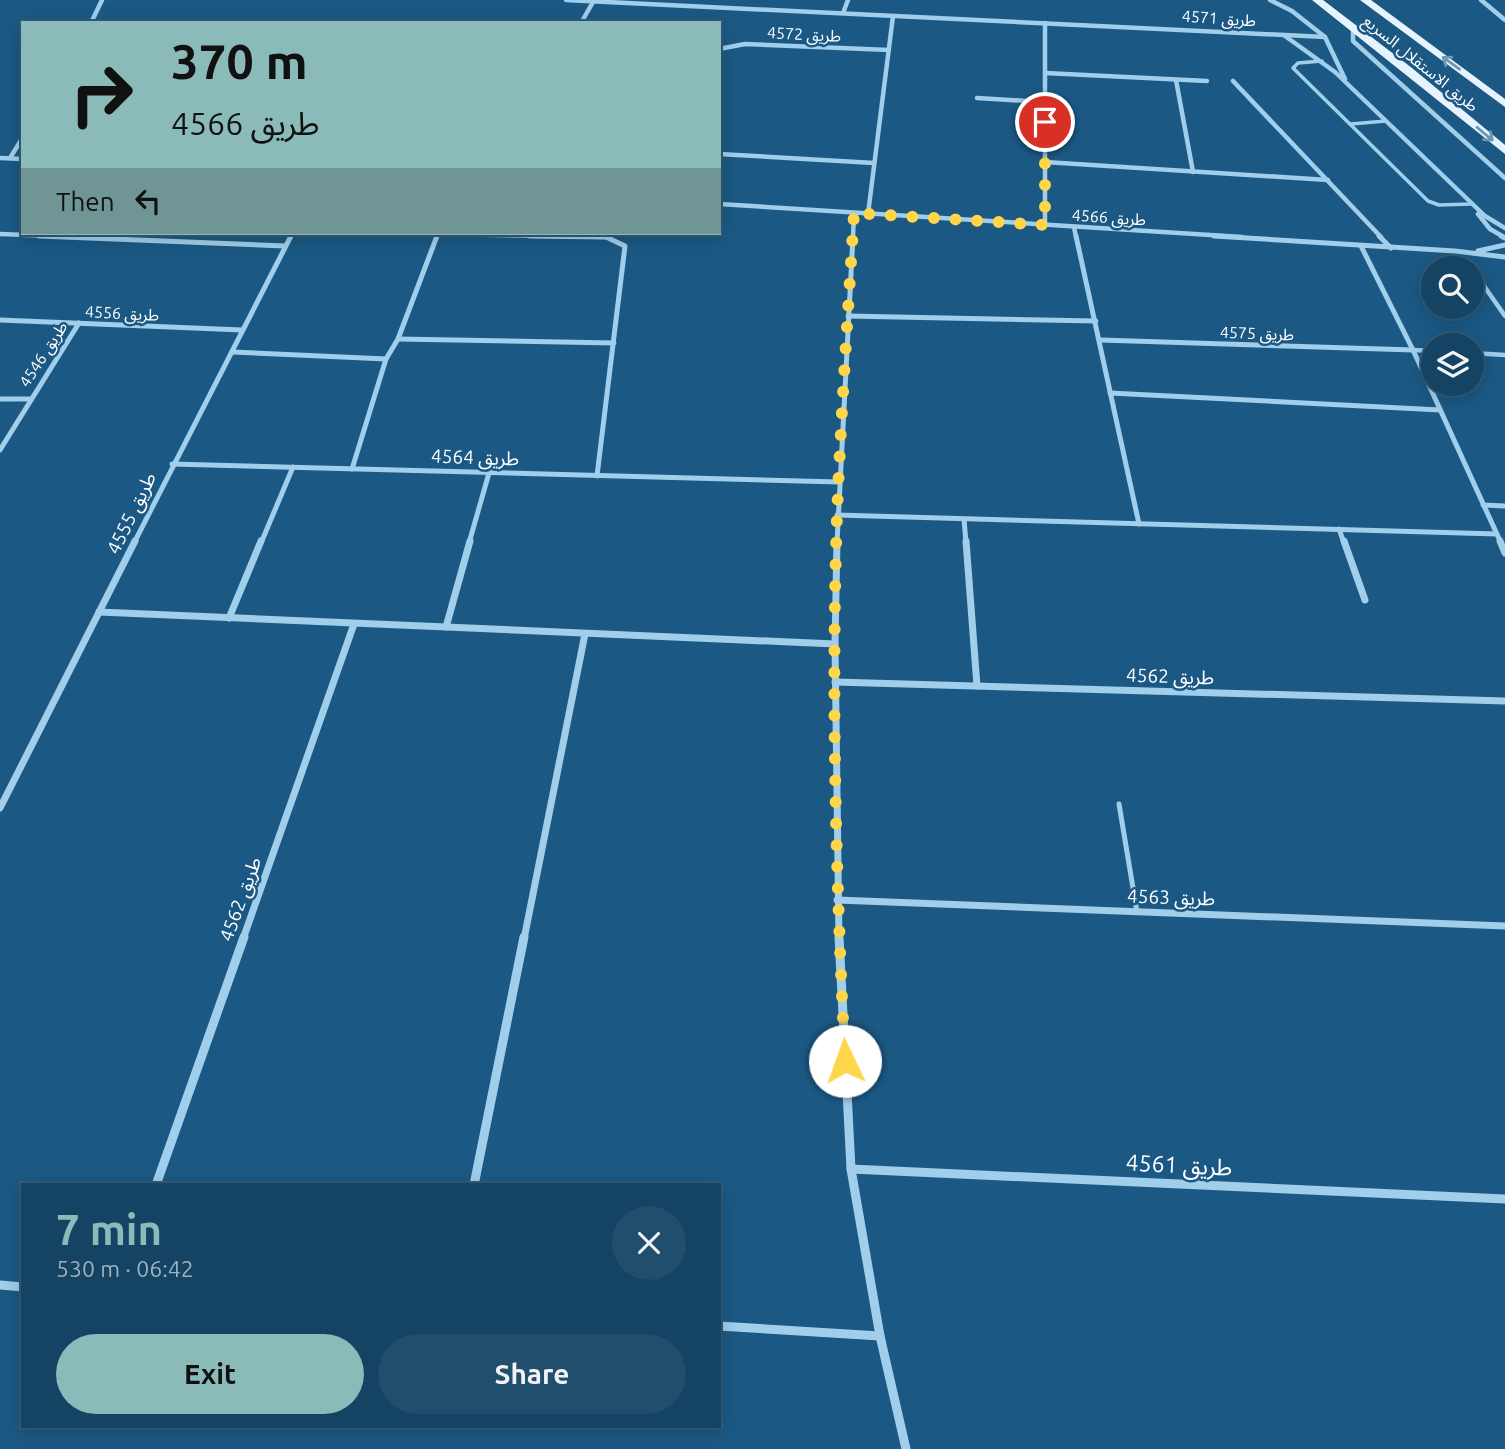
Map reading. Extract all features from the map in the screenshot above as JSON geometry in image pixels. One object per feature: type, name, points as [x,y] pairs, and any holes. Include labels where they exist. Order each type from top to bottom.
[{"type":"main road","name":"طريق الاستقلال السريع","points":[[1317,0],[1408,70],[1505,151]]},
{"type":"main road","points":[[1358,0],[1374,8]]},
{"type":"main road","name":"طريق الاستقلال السريع","points":[[1364,0],[1505,104]]},
{"type":"street","points":[[92,21],[102,0]]},
{"type":"street","name":"طريق 4571","points":[[566,0],[1325,37]]},
{"type":"street","points":[[687,6],[691,0]]},
{"type":"street","points":[[843,13],[848,0]]},
{"type":"street","points":[[1270,0],[1292,11],[1325,37],[1346,83]]},
{"type":"street","points":[[1482,0],[1505,20]]},
{"type":"street","points":[[582,21],[593,2]]},
{"type":"street","points":[[868,214],[893,16]]},
{"type":"street","points":[[1045,23],[1045,225]]},
{"type":"street","points":[[1353,28],[1353,41],[1505,178]]},
{"type":"street","points":[[1283,35],[1322,61],[1491,221],[1505,228]]},
{"type":"street","name":"طريق 4572","points":[[721,49],[745,44],[889,51]]},
{"type":"street","points":[[1045,73],[1207,81]]},
{"type":"street","points":[[1176,80],[1193,172]]},
{"type":"street","points":[[1233,81],[1391,248]]},
{"type":"street","points":[[977,99],[1045,102]]},
{"type":"street","points":[[10,158],[21,140]]},
{"type":"street","points":[[721,154],[874,163]]},
{"type":"street","points":[[0,158],[21,159]]},
{"type":"street","points":[[1045,162],[1328,180]]},
{"type":"street","points":[[1465,196],[1484,223],[1505,238]]},
{"type":"street","name":"طريق 4566","points":[[721,204],[1455,251],[1505,257]]},
{"type":"street","points":[[854,213],[837,515],[836,900],[851,1169],[880,1336],[906,1449]]},
{"type":"street","points":[[1074,227],[1101,340],[1139,524]]},
{"type":"street","points":[[0,234],[21,235]]},
{"type":"street","points":[[24,235],[285,246]]},
{"type":"street","name":"طريق 4555","points":[[1,805],[172,464],[291,235]]},
{"type":"street","points":[[352,469],[386,359],[398,339],[437,235]]},
{"type":"street","points":[[522,235],[606,237],[618,240],[627,249],[597,476]]},
{"type":"street","points":[[1361,246],[1413,349],[1505,553]]},
{"type":"street","name":"طريق 4566","points":[[1455,251],[1505,246]]},
{"type":"street","points":[[848,316],[1096,321]]},
{"type":"street","name":"طريق 4556","points":[[0,320],[242,330]]},
{"type":"street","name":"طريق 4546","points":[[0,450],[79,323]]},
{"type":"street","points":[[398,339],[614,343]]},
{"type":"street","name":"طريق 4575","points":[[1101,340],[1413,349]]},
{"type":"street","points":[[232,352],[386,359]]},
{"type":"street","points":[[1110,393],[1440,410]]},
{"type":"street","name":"طريق 4546","points":[[0,399],[31,399]]},
{"type":"street","name":"طريق 4564","points":[[172,464],[839,482]]},
{"type":"street","points":[[229,618],[293,467]]},
{"type":"street","points":[[446,627],[489,473]]},
{"type":"street","points":[[1483,505],[1505,506]]},
{"type":"street","points":[[837,515],[1339,529],[1500,537]]},
{"type":"street","points":[[964,519],[977,686]]},
{"type":"street","points":[[1339,529],[1365,600]]},
{"type":"street","points":[[99,612],[835,644]]},
{"type":"street","name":"طريق 4562","points":[[157,1183],[354,624]]},
{"type":"street","points":[[474,1183],[585,634]]},
{"type":"street","name":"طريق 4562","points":[[835,682],[1505,701]]},
{"type":"street","name":"طريق 4563","points":[[836,900],[1505,926]]},
{"type":"street","name":"طريق 4561","points":[[851,1169],[1505,1199]]},
{"type":"street","points":[[0,1284],[21,1287]]},
{"type":"street","points":[[721,1326],[880,1336]]},
{"type":"lane","points":[[1322,61],[1298,63],[1293,68],[1431,202],[1443,205],[1471,204]]},
{"type":"lane","points":[[1351,124],[1386,121]]},
{"type":"lane","points":[[1484,286],[1505,316]]},
{"type":"lane","points":[[1413,349],[1421,350]]},
{"type":"lane","points":[[1484,354],[1505,355]]},
{"type":"lane","points":[[1119,804],[1137,912]]},
{"type":"route","points":[[845,1061],[836,900],[835,644],[837,515],[854,213],[1045,225],[1045,122]]}]
